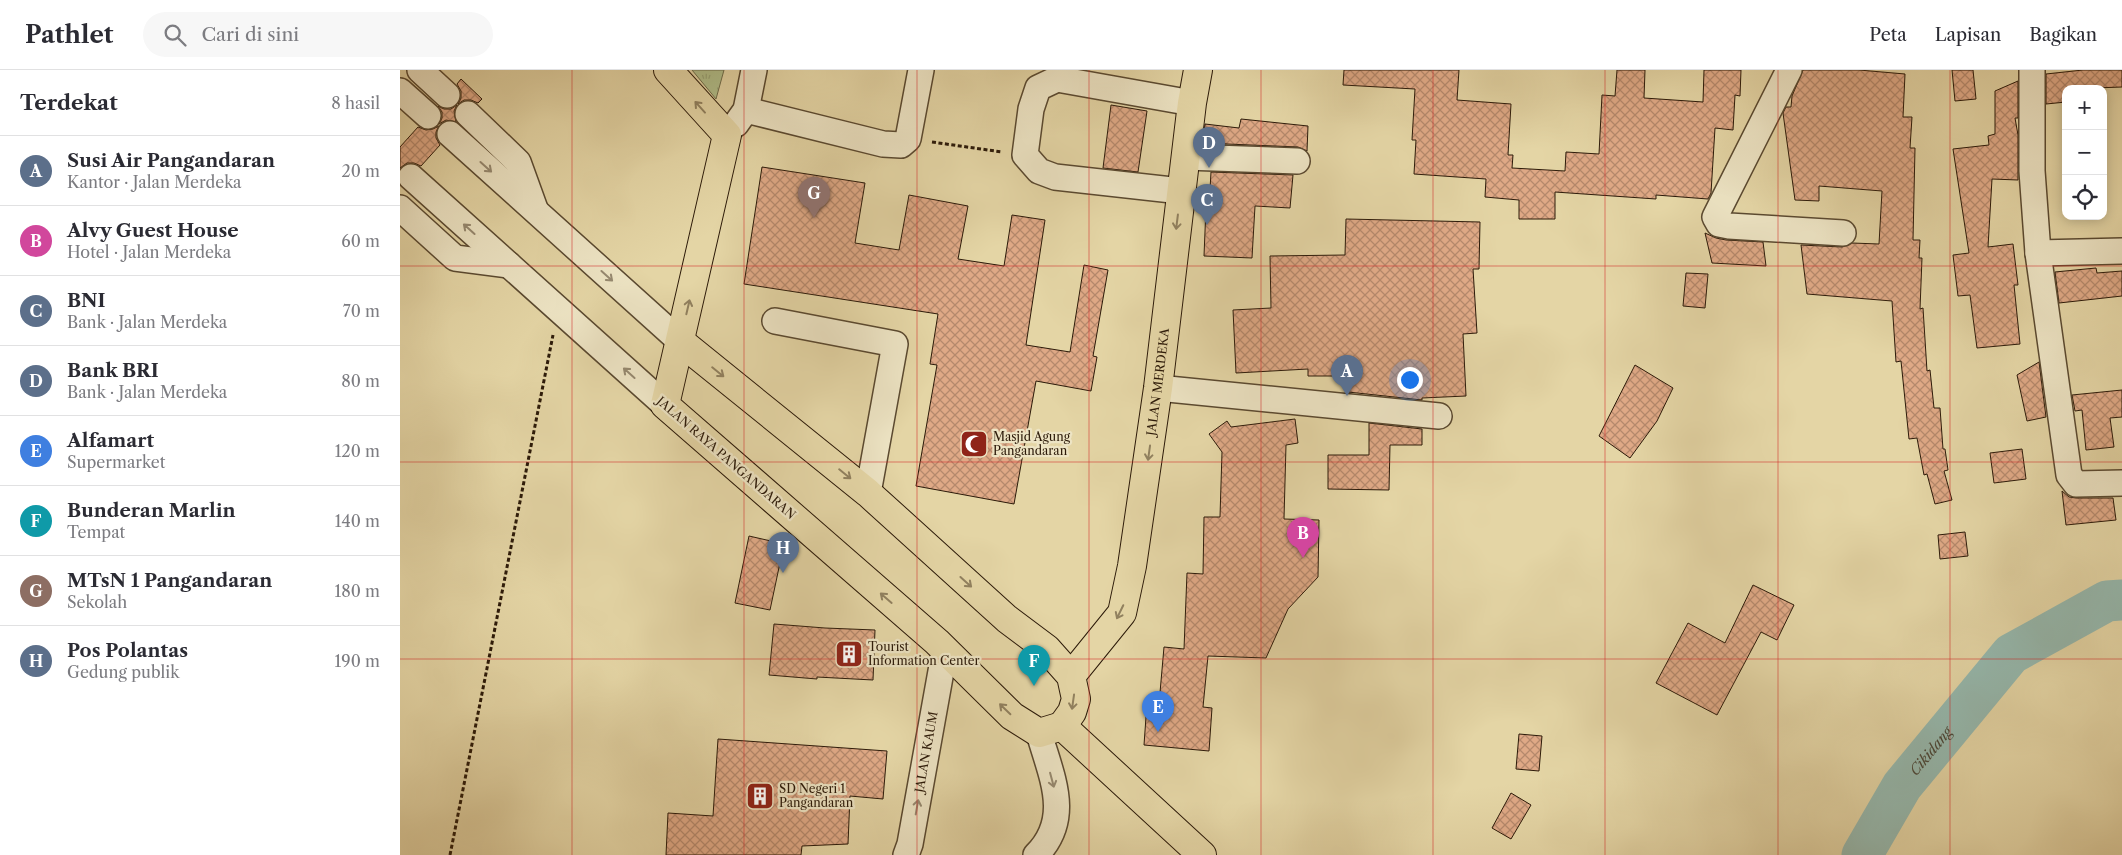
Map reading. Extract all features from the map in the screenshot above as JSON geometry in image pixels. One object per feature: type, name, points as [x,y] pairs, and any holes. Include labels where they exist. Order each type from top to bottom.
[{"type":"highway","points":[[665,406],[727,136],[668,70]]},
{"type":"highway","name":"JALAN MERDEKA","points":[[1071,676],[1122,613],[1134,557],[1158,388],[1192,103],[1198,70]]},
{"type":"highway","points":[[681,342],[868,493],[1007,619],[1047,649],[1071,676],[1076,699],[1072,712],[1051,729]]},
{"type":"highway","name":"JALAN RAYA PANGANDARAN","points":[[665,406],[945,650],[1012,716],[1051,729],[1202,855]]},
{"type":"street","points":[[420,70],[447,94]]},
{"type":"street","points":[[727,136],[746,110],[754,70]]},
{"type":"street","points":[[746,110],[883,144],[901,145],[908,139],[921,70]]},
{"type":"street","points":[[1789,70],[1715,217],[1719,224],[1729,226],[1843,233]]},
{"type":"street","points":[[2032,70],[2032,171],[2038,253],[2069,474],[2076,484],[2122,483]]},
{"type":"street","points":[[1181,191],[1055,177],[1038,171],[1025,155],[1031,109],[1038,88],[1057,79],[1192,103]]},
{"type":"street","points":[[400,91],[428,116]]},
{"type":"street","points":[[468,114],[518,162],[536,213]]},
{"type":"street","points":[[450,134],[681,342]]},
{"type":"street","points":[[1186,157],[1297,161]]},
{"type":"street","name":"JALAN RAYA PANGANDARAN","points":[[411,177],[665,406]]},
{"type":"street","points":[[400,208],[455,258],[509,265]]},
{"type":"street","points":[[2038,253],[2122,251]]},
{"type":"street","points":[[775,321],[894,344],[868,493]]},
{"type":"street","points":[[1158,388],[1440,416]]},
{"type":"street","name":"JALAN KAUM","points":[[906,855],[910,844],[945,650]]},
{"type":"street","points":[[1036,855],[1044,847],[1056,821],[1058,803],[1051,729]]},
{"type":"path","points":[[908,139],[1025,155]]},
{"type":"path","points":[[450,855],[558,310]]},
{"type":"green space","points":[[692,70],[724,70],[716,99]]},
{"type":"building","points":[[1344,70],[1459,70],[1457,100],[1511,104],[1508,155],[1513,155],[1512,168],[1565,171],[1566,152],[1599,154],[1602,95],[1615,96],[1617,70],[1645,70],[1644,98],[1703,102],[1704,70],[1741,70],[1740,96],[1735,95],[1733,130],[1715,128],[1711,193],[1708,199],[1656,195],[1656,199],[1555,192],[1555,219],[1519,219],[1519,200],[1485,197],[1486,179],[1414,174],[1416,140],[1412,140],[1415,89],[1343,85]]},
{"type":"building","points":[[1803,70],[1859,70],[1905,74],[1903,117],[1912,117],[1910,148],[1915,148],[1913,240],[1920,240],[1919,258],[1922,258],[1920,309],[1923,308],[1927,371],[1930,370],[1934,408],[1940,408],[1943,449],[1945,449],[1948,470],[1944,471],[1952,500],[1935,504],[1927,474],[1924,475],[1917,438],[1909,439],[1901,361],[1896,362],[1892,301],[1807,294],[1801,245],[1842,247],[1852,243],[1879,244],[1882,191],[1819,186],[1819,201],[1795,200],[1783,113],[1786,107],[1791,107],[1792,96]]},
{"type":"building","points":[[1952,70],[1973,70],[1976,99],[1955,101]]},
{"type":"building","points":[[2083,70],[2122,70],[2122,87],[2062,85],[2062,102],[2046,104],[2046,74]]},
{"type":"building","points":[[461,79],[482,99],[478,103],[464,100],[458,104],[461,98],[461,91],[457,84]]},
{"type":"building","points":[[2018,81],[2018,118],[2015,118],[2018,135],[2018,180],[1992,179],[1988,247],[2013,244],[2018,285],[2014,285],[2020,344],[1977,348],[1970,295],[1958,296],[1953,255],[1969,253],[1953,149],[1989,145],[1988,136],[1995,134],[1995,91]]},
{"type":"building","points":[[457,105],[454,111],[456,122],[446,120],[439,124],[442,112],[438,106],[444,109],[451,109]]},
{"type":"building","points":[[1111,105],[1147,111],[1138,172],[1103,168]]},
{"type":"building","points":[[1241,119],[1308,126],[1307,151],[1298,147],[1203,143],[1205,124],[1239,128]]},
{"type":"building","points":[[439,126],[436,138],[440,145],[421,166],[407,163],[400,168],[400,147],[418,127],[426,130]]},
{"type":"building","points":[[762,167],[865,183],[855,243],[899,250],[909,195],[968,206],[958,259],[1004,266],[1012,215],[1045,220],[1026,345],[1070,352],[1084,265],[1108,270],[1093,356],[1097,357],[1091,391],[1036,381],[1014,504],[916,486],[937,365],[930,364],[938,314],[744,284]]},
{"type":"building","points":[[1211,172],[1293,175],[1290,208],[1255,206],[1252,258],[1204,256],[1206,207],[1209,207]]},
{"type":"building","points":[[1346,219],[1480,222],[1479,269],[1473,269],[1477,333],[1463,334],[1466,396],[1422,398],[1422,400],[1348,392],[1347,376],[1308,376],[1308,369],[1236,373],[1233,310],[1271,308],[1270,256],[1345,255]]},
{"type":"building","points":[[1705,233],[1726,240],[1763,242],[1766,266],[1712,263]]},
{"type":"building","points":[[2096,268],[2097,273],[2122,271],[2122,296],[2059,303],[2055,272]]},
{"type":"building","points":[[1686,273],[1708,274],[1705,308],[1683,306]]},
{"type":"building","points":[[2039,362],[2046,417],[2027,421],[2017,375]]},
{"type":"building","points":[[1635,365],[1673,388],[1657,421],[1630,458],[1599,436]]},
{"type":"building","points":[[2122,390],[2122,417],[2110,418],[2114,447],[2086,450],[2082,410],[2075,411],[2072,395]]},
{"type":"building","points":[[1295,419],[1298,443],[1286,445],[1284,519],[1319,520],[1318,577],[1288,609],[1266,658],[1208,656],[1203,707],[1212,708],[1209,751],[1144,745],[1147,703],[1159,704],[1164,647],[1184,649],[1187,573],[1203,574],[1204,517],[1220,517],[1222,452],[1209,434],[1227,421],[1231,427]]},
{"type":"building","points":[[1369,423],[1422,429],[1422,445],[1390,445],[1389,490],[1328,489],[1328,455],[1369,455]]},
{"type":"building","points":[[2022,449],[2026,479],[1994,483],[1990,453]]},
{"type":"building","points":[[2062,491],[2069,497],[2076,498],[2113,498],[2116,520],[2066,525]]},
{"type":"building","points":[[1965,532],[1968,556],[1940,559],[1938,535]]},
{"type":"building","points":[[749,536],[784,544],[770,610],[735,603]]},
{"type":"building","points":[[1753,585],[1794,605],[1777,640],[1761,632],[1717,715],[1656,683],[1688,623],[1725,643]]},
{"type":"building","points":[[774,624],[875,630],[873,680],[817,677],[817,679],[769,675]]},
{"type":"building","points":[[1519,734],[1542,736],[1539,771],[1516,769]]},
{"type":"building","name":"SD Negeri 1 Pangandaran","points":[[718,739],[887,751],[883,799],[850,796],[848,844],[802,846],[801,855],[666,855],[668,813],[713,816]]},
{"type":"building","points":[[1511,793],[1531,805],[1511,839],[1492,828]]},
{"type":"waterway","name":"Cikidang","points":[[1862,855],[1902,786],[2011,654],[2107,601],[2122,600]]},
{"type":"place","name":"Bank BRI","points":[[1209,168]]},
{"type":"place","name":"MTsN 1 Pangandaran","points":[[814,218]]},
{"type":"place","name":"BNI","points":[[1207,225]]},
{"type":"place","name":"Susi Air Pangandaran","points":[[1347,396]]},
{"type":"place","name":"Masjid Agung Pangandaran","points":[[974,444]]},
{"type":"place","name":"Alvy Guest House","points":[[1303,558]]},
{"type":"place","name":"Pos Polantas","points":[[783,573]]},
{"type":"place","name":"Tourist Information Center","points":[[849,654]]},
{"type":"place","name":"Bunderan Marlin","points":[[1034,686]]},
{"type":"place","name":"Alfamart","points":[[1158,732]]},
{"type":"place","name":"SD Negeri 1 Pangandaran","points":[[760,796]]}]
